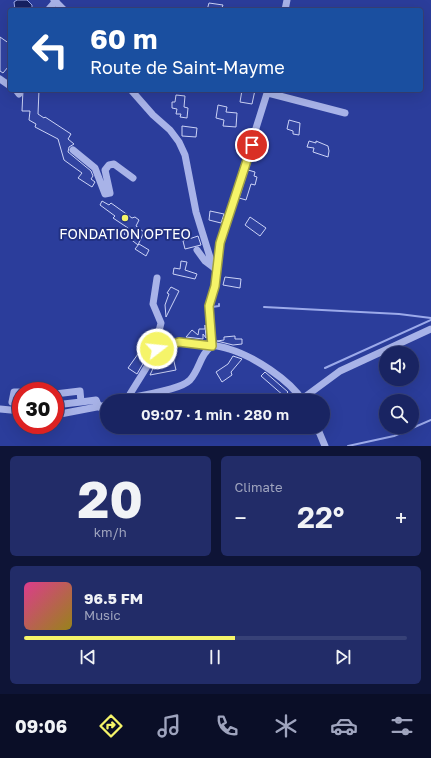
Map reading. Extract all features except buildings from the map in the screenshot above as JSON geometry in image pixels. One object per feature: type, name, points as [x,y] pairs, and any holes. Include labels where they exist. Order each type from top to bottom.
[{"type":"street","points":[[134,92],[179,142],[185,155],[196,212],[214,268],[215,286],[209,306],[212,346]]},
{"type":"street","points":[[214,268],[220,243],[268,92]]},
{"type":"street","points":[[272,92],[345,113]]},
{"type":"street","points":[[73,150],[95,168],[106,194],[110,193],[105,170],[109,165],[114,164],[133,178]]},
{"type":"street","points":[[198,250],[205,261],[214,268]]},
{"type":"street","points":[[158,278],[153,304],[162,323],[155,347],[160,349],[172,346]]},
{"type":"street","points":[[311,394],[340,371],[431,330]]},
{"type":"street","points":[[130,394],[153,357],[165,352],[179,339],[230,349],[269,369],[288,383],[298,394]]},
{"type":"street","points":[[147,394],[184,385],[194,374],[207,349],[212,346]]},
{"type":"street","points":[[64,393],[80,391],[81,400]]},
{"type":"street","points":[[64,403],[81,400]]},
{"type":"street","points":[[64,401],[96,400],[99,407],[64,413]]},
{"type":"street","points":[[0,409],[12,410]]},
{"type":"street","points":[[321,434],[325,446]]},
{"type":"shaded area","points":[[0,0],[431,0],[431,446],[0,446]]},
{"type":"shaded area","points":[[17,0],[27,0],[32,5],[32,8],[15,8],[14,2]]},
{"type":"waterway","points":[[212,307],[219,306],[219,304]]},
{"type":"waterway","points":[[264,307],[399,314],[431,318]]},
{"type":"waterway","points":[[325,368],[431,320]]},
{"type":"waterway","points":[[348,446],[394,436],[431,420]]},
{"type":"place","name":"FONDATION OPTEO","points":[[125,218]]},
{"type":"route","points":[[157,349],[172,346],[179,342],[212,346],[213,334],[209,306],[215,286],[220,243],[252,145]]}]
